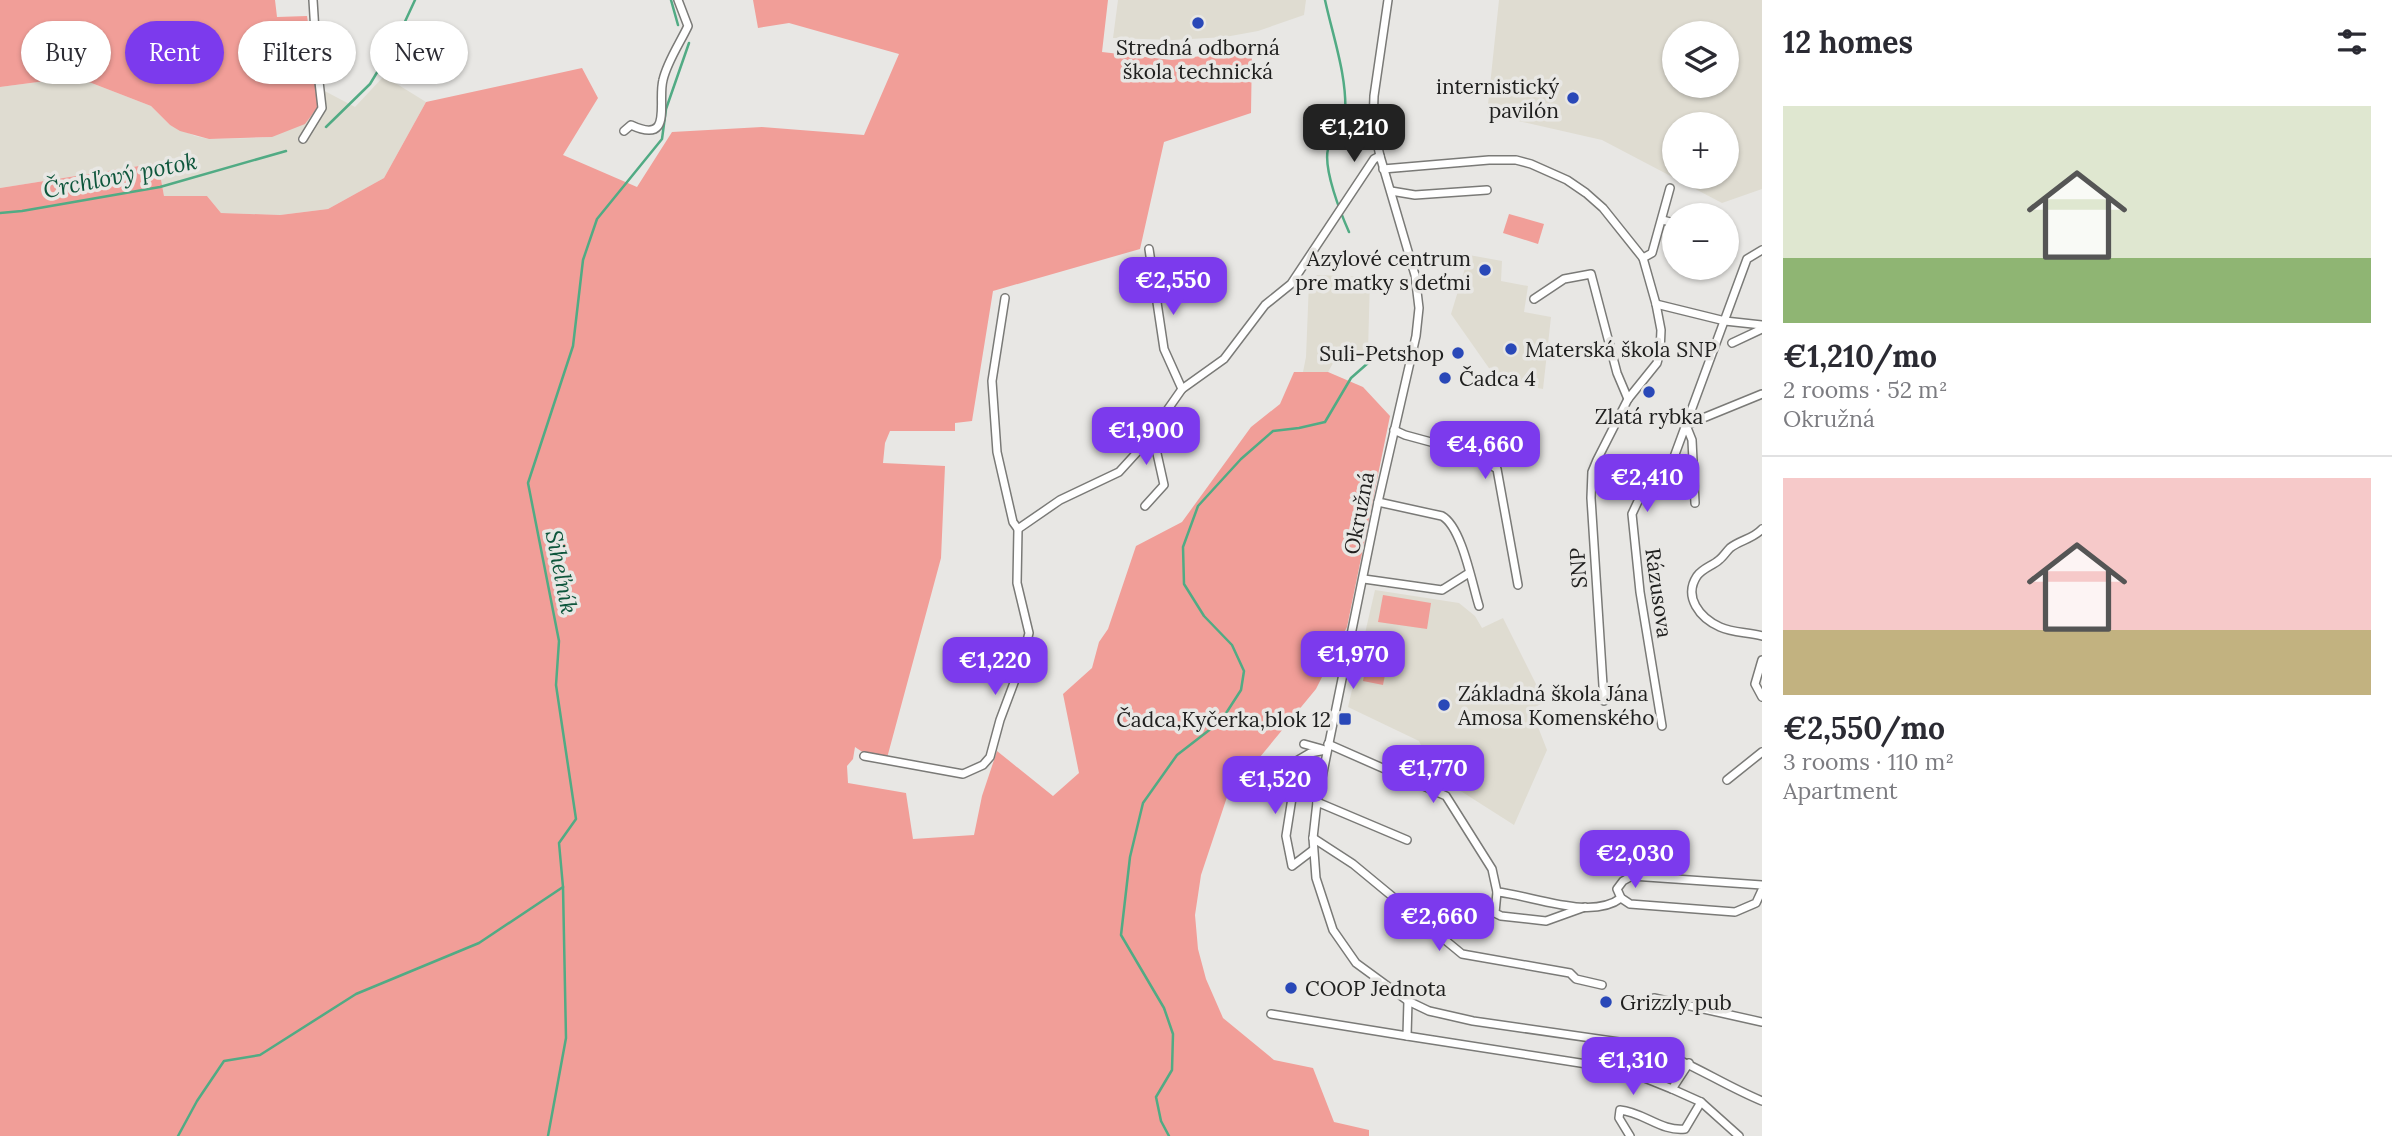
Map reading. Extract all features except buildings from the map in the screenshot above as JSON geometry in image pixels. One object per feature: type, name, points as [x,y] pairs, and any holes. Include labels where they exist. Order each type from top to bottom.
[{"type":"street","points":[[303,139],[322,108],[313,0]]},
{"type":"street","points":[[624,131],[631,125],[650,131],[662,118],[663,80],[688,26],[678,0]]},
{"type":"street","name":"Okružná","points":[[1388,0],[1374,96],[1373,125],[1383,169],[1415,275],[1419,308],[1416,336],[1378,502],[1317,802],[1313,838],[1316,878],[1332,930],[1356,964],[1408,1001],[1429,1011],[1473,1021],[1633,1044],[1673,1055],[1762,1101]]},
{"type":"street","points":[[1018,529],[1060,500],[1119,472],[1140,449],[1182,389],[1224,359],[1265,304],[1291,284],[1374,159],[1380,156]]},
{"type":"street","name":"SNP","points":[[1383,169],[1489,160],[1516,160],[1531,164],[1567,180],[1586,193],[1603,208],[1643,258],[1656,304],[1661,342],[1657,363],[1628,399],[1592,472],[1591,498],[1604,701]]},
{"type":"street","points":[[1391,191],[1415,195],[1487,190]]},
{"type":"street","points":[[1643,258],[1652,253],[1662,220]]},
{"type":"street","points":[[1149,249],[1164,349],[1182,389]]},
{"type":"street","name":"Rázusova","points":[[1662,726],[1640,592],[1632,514],[1640,498],[1662,475],[1674,457],[1725,321],[1734,289],[1747,259],[1762,250]]},
{"type":"street","points":[[1534,299],[1564,279],[1591,274],[1617,373],[1628,399]]},
{"type":"street","points":[[864,756],[963,774],[983,765],[990,757],[1000,720],[1021,664],[1029,634],[1017,583],[1018,529],[1013,522],[997,452],[992,381],[1004,298]]},
{"type":"street","points":[[1656,304],[1762,327]]},
{"type":"street","points":[[1732,343],[1762,327]]},
{"type":"street","points":[[1695,503],[1692,440],[1686,425],[1762,394]]},
{"type":"street","points":[[1394,430],[1475,454],[1497,469],[1518,585]]},
{"type":"street","points":[[1145,506],[1164,485],[1152,431]]},
{"type":"street","points":[[1378,502],[1446,517],[1458,538],[1479,606]]},
{"type":"street","points":[[1762,529],[1730,548],[1718,561],[1701,572],[1693,585],[1692,595],[1698,611],[1712,623],[1727,630],[1762,636]]},
{"type":"street","points":[[1364,579],[1442,590],[1469,573]]},
{"type":"street","points":[[1762,660],[1755,684],[1762,697]]},
{"type":"street","points":[[1304,744],[1327,747],[1447,796],[1492,869],[1497,892],[1495,913],[1501,916],[1546,921],[1585,907],[1613,904],[1621,898]]},
{"type":"street","points":[[1314,850],[1292,866],[1286,836],[1298,760],[1327,747]]},
{"type":"street","points":[[1727,780],[1762,752]]},
{"type":"street","points":[[1317,802],[1407,840]]},
{"type":"street","points":[[1313,838],[1353,863],[1462,954],[1570,973],[1576,979],[1602,985]]},
{"type":"street","points":[[1632,876],[1762,888],[1756,903],[1735,912],[1630,904],[1621,898],[1618,889],[1623,881],[1632,876]]},
{"type":"street","points":[[1497,892],[1585,907]]},
{"type":"street","points":[[1654,998],[1762,1022]]},
{"type":"street","points":[[1406,1037],[1408,1001]]},
{"type":"street","points":[[1271,1014],[1625,1070],[1701,1102],[1739,1136]]},
{"type":"street","points":[[1672,1089],[1689,1063]]},
{"type":"street","points":[[1630,1136],[1619,1118],[1620,1110],[1630,1111],[1675,1130],[1685,1129],[1701,1102]]},
{"type":"shaded area","points":[[0,0],[275,0],[277,17],[307,16],[308,21],[238,21],[238,84],[317,84],[320,104],[305,124],[272,137],[209,139],[180,131],[151,106],[94,84],[111,84],[111,21],[21,21],[23,84],[0,87]]},
{"type":"shaded area","points":[[753,0],[1108,0],[1102,52],[1172,60],[1252,49],[1251,113],[1164,142],[1140,249],[993,291],[972,421],[955,423],[955,431],[890,431],[885,443],[883,463],[945,466],[941,558],[887,758],[864,753],[855,747],[853,759],[847,766],[848,783],[906,793],[913,839],[974,835],[982,796],[997,751],[1053,796],[1079,773],[1063,694],[1092,668],[1099,642],[1108,629],[1136,546],[1182,522],[1251,427],[1280,404],[1294,372],[1328,372],[1363,387],[1390,416],[1347,627],[1316,689],[1227,797],[1201,875],[1195,915],[1198,949],[1206,979],[1223,1018],[1274,1060],[1313,1068],[1334,1122],[1369,1130],[1369,1136],[0,1136],[0,188],[158,163],[164,196],[207,196],[221,213],[280,215],[328,209],[384,178],[426,102],[582,68],[598,98],[563,155],[637,187],[672,132],[762,127],[864,135],[899,54],[789,23],[758,28]]},
{"type":"shaded area","name":"Stredná odborná škola technická","points":[[1118,0],[1306,0],[1304,15],[1258,31],[1225,37],[1173,40],[1113,38]]},
{"type":"shaded area","points":[[1499,0],[1762,0],[1762,189],[1722,203],[1695,189],[1739,189],[1739,112],[1662,112],[1662,172],[1602,140],[1487,114]]},
{"type":"shaded area","points":[[23,84],[94,84],[151,106],[170,125],[209,139],[271,137],[319,88],[355,107],[377,84],[397,84],[426,102],[384,178],[328,209],[280,215],[221,213],[207,196],[164,196],[158,163],[0,188],[0,87]]},
{"type":"shaded area","points":[[1509,214],[1544,224],[1538,244],[1503,233]]},
{"type":"shaded area","name":"Materská škola SNP","points":[[1469,255],[1502,261],[1501,281],[1528,286],[1524,312],[1551,317],[1543,389],[1498,381],[1451,314]]},
{"type":"shaded area","points":[[1317,275],[1370,277],[1368,352],[1340,351],[1328,372],[1303,372],[1309,282]]},
{"type":"shaded area","name":"Základná škola Jána Amosa Komenského","points":[[1375,590],[1459,603],[1475,616],[1482,628],[1503,618],[1545,702],[1531,709],[1547,750],[1514,825],[1434,774],[1419,741],[1348,707]]},
{"type":"shaded area","points":[[1383,595],[1431,603],[1427,629],[1378,622]]},
{"type":"shaded area","points":[[1369,650],[1389,654],[1383,685],[1363,681]]},
{"type":"waterway","name":"Črchľový potok","points":[[326,127],[370,84],[396,41],[415,0]]},
{"type":"waterway","name":"Siheľník","points":[[671,0],[678,25]]},
{"type":"waterway","points":[[1325,0],[1342,73],[1345,102],[1344,122],[1328,149],[1328,168],[1349,232]]},
{"type":"waterway","name":"Siheľník","points":[[548,1136],[566,1038],[563,887],[559,843],[576,819],[556,685],[559,641],[528,483],[573,346],[583,260],[597,219],[662,139],[666,109],[689,43]]},
{"type":"waterway","name":"Črchľový potok","points":[[0,213],[160,187],[286,151]]},
{"type":"waterway","points":[[1169,1136],[1161,1121],[1156,1097],[1172,1070],[1173,1034],[1164,1008],[1121,935],[1130,857],[1143,803],[1177,755],[1221,721],[1241,690],[1244,671],[1232,645],[1204,616],[1184,584],[1183,547],[1198,506],[1241,459],[1273,431],[1325,422],[1351,378],[1368,363]]},
{"type":"waterway","points":[[178,1136],[197,1101],[224,1061],[260,1055],[356,994],[479,943],[563,887]]},
{"type":"place","name":"Stredná odborná škola technická","points":[[1198,23]]},
{"type":"place","name":"internistický pavilón","points":[[1573,98]]},
{"type":"place","name":"Azylové centrum pre matky s deťmi","points":[[1485,270]]},
{"type":"place","name":"Materská škola SNP","points":[[1511,349]]},
{"type":"place","name":"Suli-Petshop","points":[[1458,353]]},
{"type":"place","name":"Čadca 4","points":[[1445,378]]},
{"type":"place","name":"Zlatá rybka","points":[[1649,392]]},
{"type":"place","name":"Základná škola Jána Amosa Komenského","points":[[1444,705]]},
{"type":"place","name":"Čadca,Kyčerka,blok 12","points":[[1345,719]]},
{"type":"place","name":"COOP Jednota","points":[[1291,988]]},
{"type":"place","name":"Grizzly pub","points":[[1606,1002]]}]
